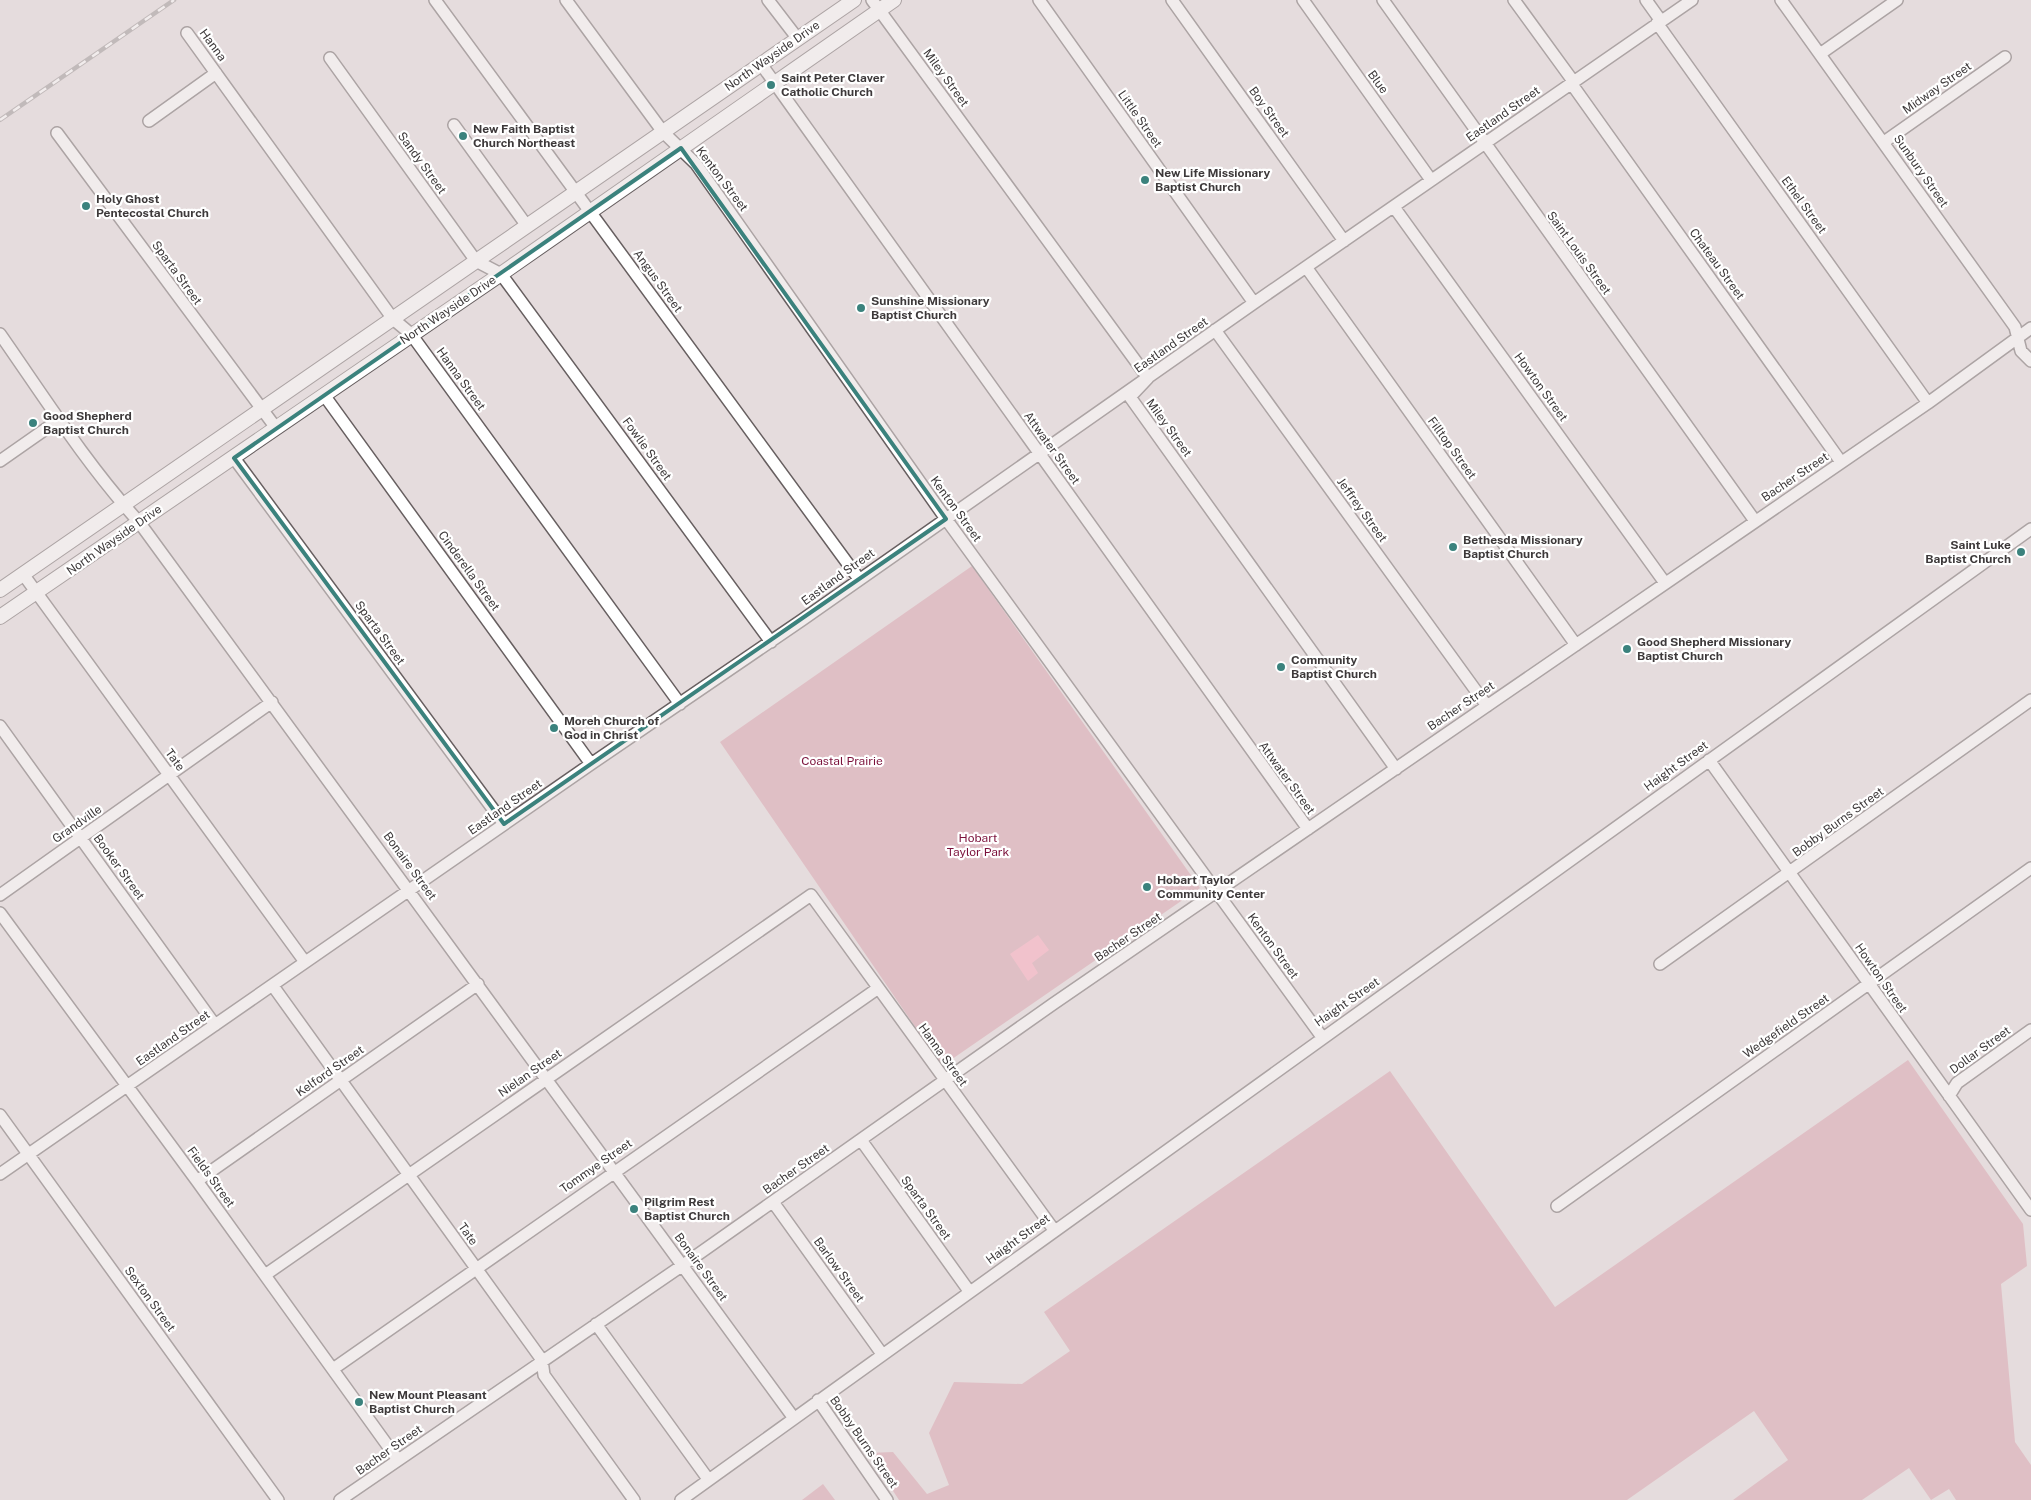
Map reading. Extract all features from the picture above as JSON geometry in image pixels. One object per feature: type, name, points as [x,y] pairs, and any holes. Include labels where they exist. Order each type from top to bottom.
[{"type":"main road","name":"North Wayside Drive","points":[[0,590],[854,0]]},
{"type":"main road","name":"North Wayside Drive","points":[[0,617],[38,593],[411,334],[501,274],[774,83],[876,5],[894,0]]},
{"type":"street","name":"Angus Street","points":[[435,0],[859,579]]},
{"type":"street","name":"Kenton Street","points":[[566,0],[663,132],[696,164],[946,519],[1322,1037]]},
{"type":"street","points":[[768,0],[798,39]]},
{"type":"street","name":"Little Street","points":[[1039,0],[1254,303]]},
{"type":"street","name":"Boy Street","points":[[1172,0],[1344,241]]},
{"type":"street","name":"Blue","points":[[1303,0],[1431,180]]},
{"type":"street","name":"Saint Louis Street","points":[[1383,0],[1755,521]]},
{"type":"street","name":"Chateau Street","points":[[1514,0],[1841,462]]},
{"type":"street","name":"Ethel Street","points":[[1646,0],[1659,22],[1928,402]]},
{"type":"street","name":"Eastland Street","points":[[0,1174],[128,1087],[504,824],[771,642],[1254,303],[1692,0]]},
{"type":"street","name":"Sunbury Street","points":[[1781,0],[2015,327],[2021,350],[2031,361]]},
{"type":"street","points":[[1820,54],[1897,0]]},
{"type":"street","name":"Miley Street","points":[[876,5],[1148,378],[1130,397],[1396,768]]},
{"type":"street","name":"Hanna","points":[[187,33],[216,73]]},
{"type":"street","name":"Midway Street","points":[[1884,142],[2005,57]]},
{"type":"street","name":"Sandy Street","points":[[330,58],[476,261],[501,274]]},
{"type":"street","name":"Attwater Street","points":[[761,64],[1308,829]]},
{"type":"street","points":[[149,121],[216,73]]},
{"type":"street","name":"Hanna Street","points":[[216,73],[393,319],[411,334],[680,704]]},
{"type":"street","points":[[454,125],[527,226]]},
{"type":"street","name":"Sparta Street","points":[[57,133],[276,428]]},
{"type":"street","name":"Howton Street","points":[[1394,206],[1666,583]]},
{"type":"street","name":"Filltop Street","points":[[1306,267],[1576,645]]},
{"type":"street","name":"Fowlie Street","points":[[501,274],[771,642]]},
{"type":"street","name":"Bacher Street","points":[[340,1500],[682,1266],[1053,1004],[1928,402],[2031,328]]},
{"type":"street","name":"Jeffrey Street","points":[[1216,330],[1486,706]]},
{"type":"street","name":"Bonaire Street","points":[[0,334],[60,419],[124,505],[140,522],[410,890],[793,1417]]},
{"type":"street","name":"Cinderella Street","points":[[324,395],[591,764]]},
{"type":"street","points":[[0,461],[60,419]]},
{"type":"street","name":"Sparta Street","points":[[234,458],[504,824]]},
{"type":"street","name":"Haight Street","points":[[681,1500],[793,1417],[2031,529]]},
{"type":"street","name":"Tate","points":[[24,574],[305,962]]},
{"type":"street","name":"Bobby Burns Street","points":[[1660,964],[2031,700]]},
{"type":"street","name":"Grandville","points":[[0,895],[272,702]]},
{"type":"street","name":"Booker Street","points":[[0,726],[215,1025]]},
{"type":"street","name":"Howton Street","points":[[1709,760],[1868,984],[2029,1205]]},
{"type":"street","name":"Wedgefield Street","points":[[1557,1206],[2031,868]]},
{"type":"street","name":"Hanna Street","points":[[811,895],[944,1081],[1054,1230]]},
{"type":"street","name":"Nielan Street","points":[[265,1275],[811,895]]},
{"type":"street","name":"Fields Street","points":[[0,913],[197,1181],[398,1460]]},
{"type":"street","name":"Kelford Street","points":[[197,1181],[478,984]]},
{"type":"street","name":"Tate","points":[[273,986],[542,1360],[544,1375],[634,1500]]},
{"type":"street","name":"Tommye Street","points":[[333,1369],[614,1170],[877,988]]},
{"type":"street","name":"Dollar Street","points":[[1949,1096],[1957,1083],[2031,1030]]},
{"type":"street","name":"Sexton Street","points":[[0,1115],[278,1500]]},
{"type":"street","name":"Sparta Street","points":[[861,1140],[969,1292]]},
{"type":"street","name":"Barlow Street","points":[[773,1202],[882,1354]]},
{"type":"street","points":[[596,1324],[708,1479]]},
{"type":"street","name":"Bobby Burns Street","points":[[818,1400],[887,1500]]},
{"type":"highlighted area","points":[[681,148],[946,519],[504,824],[234,458]]},
{"type":"green space","name":"Hobart Taylor Park","points":[[972,566],[1200,888],[942,1066],[720,742]]},
{"type":"green space","points":[[1908,1060],[2023,1224],[2027,1266],[2001,1284],[2015,1442],[2031,1465],[2031,1500],[1956,1500],[1949,1489],[1931,1500],[1909,1468],[1862,1500],[1733,1500],[1788,1460],[1754,1411],[1627,1500],[899,1500],[868,1453],[893,1452],[927,1494],[949,1485],[929,1433],[954,1382],[1022,1384],[1070,1351],[1044,1312],[1390,1071],[1555,1307]]},
{"type":"green space","points":[[823,1484],[835,1500],[802,1500]]},
{"type":"shaded area","points":[[1038,935],[1049,950],[1032,963],[1038,973],[1028,981],[1010,954]]},
{"type":"railway","points":[[0,120],[174,0]]},
{"type":"place","name":"Saint Peter Claver Catholic Church","points":[[771,85]]},
{"type":"place","name":"New Faith Baptist Church Northeast","points":[[463,136]]},
{"type":"place","name":"New Life Missionary Baptist Church","points":[[1145,180]]},
{"type":"place","name":"Holy Ghost Pentecostal Church","points":[[86,206]]},
{"type":"place","name":"Sunshine Missionary Baptist Church","points":[[861,308]]},
{"type":"place","name":"Good Shepherd Baptist Church","points":[[33,423]]},
{"type":"place","name":"Bethesda Missionary Baptist Church","points":[[1453,547]]},
{"type":"place","name":"Saint Luke Baptist Church","points":[[2021,552]]},
{"type":"place","name":"Good Shepherd Missionary Baptist Church","points":[[1627,649]]},
{"type":"place","name":"Community Baptist Church","points":[[1281,667]]},
{"type":"place","name":"Moreh Church of God in Christ","points":[[554,728]]},
{"type":"place","name":"Hobart Taylor Community Center","points":[[1147,887]]},
{"type":"place","name":"Pilgrim Rest Baptist Church","points":[[634,1209]]},
{"type":"place","name":"New Mount Pleasant Baptist Church","points":[[359,1402]]},
{"type":"park label","name":"Coastal Prairie","points":[[842,761]]}]
